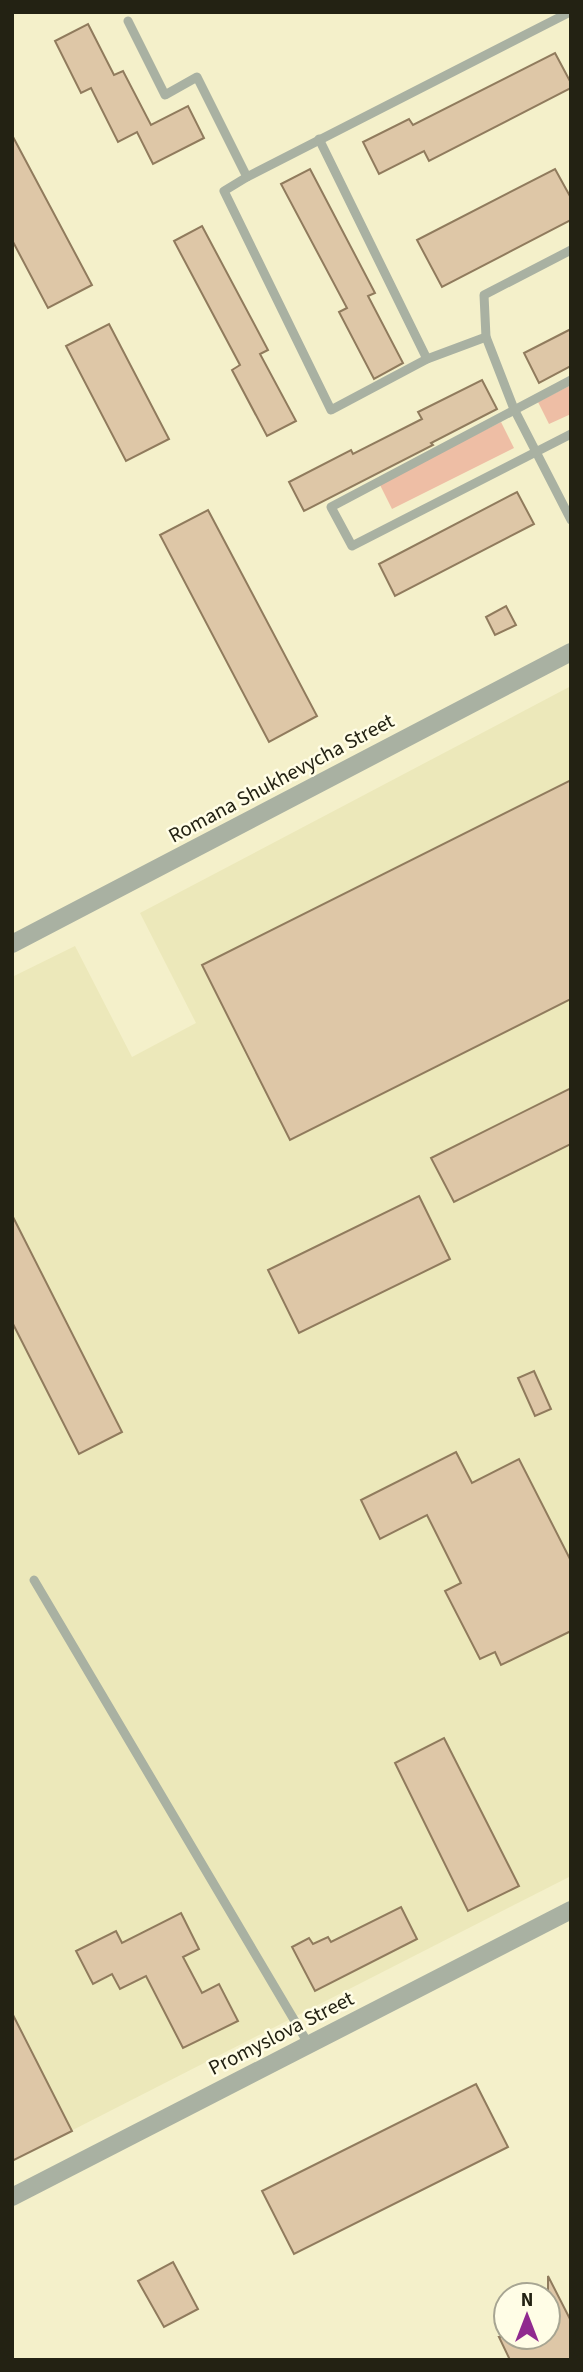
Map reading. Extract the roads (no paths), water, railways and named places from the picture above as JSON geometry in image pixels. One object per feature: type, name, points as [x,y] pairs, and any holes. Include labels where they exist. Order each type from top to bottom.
[{"type":"street","name":"Romana Shukhevycha Street","points":[[12,944],[571,652]]},
{"type":"street","name":"Promyslova Street","points":[[12,2197],[571,1910]]},
{"type":"lane","points":[[486,337],[427,359],[331,410],[224,191],[319,139],[570,12]]},
{"type":"lane","points":[[128,21],[165,95],[197,77],[247,177]]},
{"type":"lane","points":[[319,139],[427,359]]},
{"type":"lane","points":[[571,250],[484,295],[486,337],[514,409],[571,520]]},
{"type":"lane","points":[[571,380],[331,507],[352,547],[571,434]]},
{"type":"lane","points":[[34,1580],[309,2045]]}]
